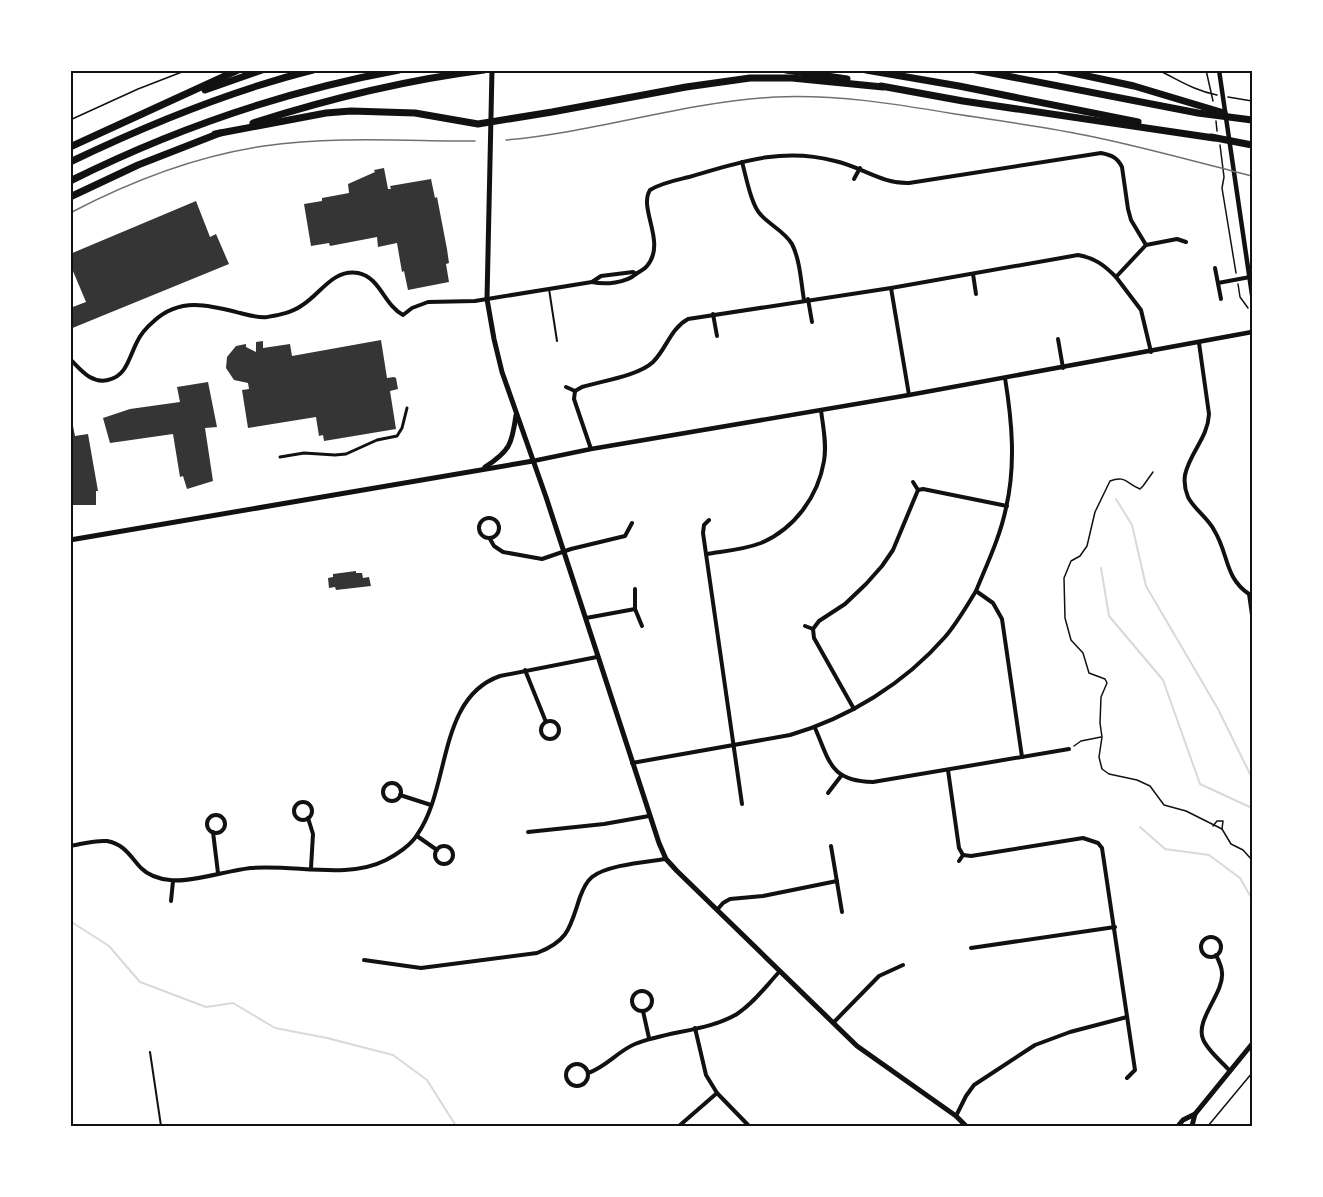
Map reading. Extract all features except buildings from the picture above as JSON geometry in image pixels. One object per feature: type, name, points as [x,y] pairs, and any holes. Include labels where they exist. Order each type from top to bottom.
[{"type":"highway","points":[[70,147],[238,70]]},
{"type":"highway","points":[[163,105],[262,70]]},
{"type":"highway","points":[[70,162],[165,118],[232,94],[313,70]]},
{"type":"highway","points":[[70,181],[168,138],[291,94],[399,70]]},
{"type":"highway","points":[[70,197],[138,165],[215,134],[298,109],[366,92],[441,76],[484,70]]},
{"type":"highway","points":[[786,70],[975,103],[1214,138]]},
{"type":"highway","points":[[866,70],[959,86],[1252,146]]},
{"type":"highway","points":[[976,70],[1198,112],[1244,118]]},
{"type":"highway","points":[[1059,70],[1134,86],[1252,120]]},
{"type":"highway","points":[[215,134],[326,112],[351,111],[415,113],[478,124],[491,123],[686,87],[750,78],[792,78],[883,87]]},
{"type":"main road","points":[[492,70],[488,299],[497,355],[649,816],[666,859],[864,1051],[956,1116],[966,1126]]},
{"type":"main road","points":[[483,468],[500,457],[508,448],[513,438],[516,413]]},
{"type":"main road","points":[[70,540],[533,461]]},
{"type":"main road","points":[[1178,1126],[1183,1120],[1195,1114],[1252,1044]]},
{"type":"main road","points":[[1192,1126],[1195,1114]]},
{"type":"street","points":[[1219,70],[1252,295]]},
{"type":"street","points":[[70,359],[89,377],[99,381],[111,379],[125,369],[144,330],[170,310],[198,304],[263,318],[304,305],[335,276],[345,273],[360,273],[370,278],[389,304],[403,315],[412,308],[428,302],[488,299],[592,282],[601,284],[632,279],[646,269],[654,256],[655,247],[647,198],[650,190],[762,156],[784,154],[832,160],[860,168],[896,184],[1101,153],[1112,156],[1122,167],[1131,220],[1146,245]]},
{"type":"street","points":[[741,162],[755,207],[760,215],[791,243],[812,322]]},
{"type":"street","points":[[854,179],[860,168]]},
{"type":"street","points":[[1116,276],[1146,245],[1177,239],[1186,242]]},
{"type":"street","points":[[575,391],[648,366],[673,330],[688,319],[891,288],[1078,255],[1091,257],[1101,262],[1116,276],[1141,309],[1151,352]]},
{"type":"street","points":[[1215,268],[1221,299]]},
{"type":"street","points":[[592,282],[601,276],[633,272],[636,274]]},
{"type":"street","points":[[973,274],[976,294]]},
{"type":"street","points":[[1218,283],[1250,277]]},
{"type":"street","points":[[891,288],[909,395]]},
{"type":"street","points":[[713,314],[717,336]]},
{"type":"street","points":[[533,461],[1063,368],[1252,332]]},
{"type":"street","points":[[1058,339],[1063,368]]},
{"type":"street","points":[[1199,343],[1209,414],[1208,426],[1188,467],[1185,485],[1189,500],[1208,519],[1220,539],[1231,574],[1237,585],[1251,593],[1252,615]]},
{"type":"street","points":[[632,763],[733,746],[815,728],[854,709],[908,673],[945,637],[976,591],[999,532],[1006,506],[1012,442],[1011,414],[1005,378]]},
{"type":"street","points":[[566,387],[575,391]]},
{"type":"street","points":[[575,391],[574,399],[591,449]]},
{"type":"street","points":[[280,457],[310,452],[329,455],[346,454],[377,440],[397,436],[402,428],[407,408]]},
{"type":"street","points":[[706,554],[760,543],[793,522],[806,506],[818,483],[824,462],[826,444],[821,410]]},
{"type":"street","points":[[913,482],[918,490]]},
{"type":"street","points":[[918,490],[923,489],[1006,506]]},
{"type":"street","points":[[854,709],[814,638],[813,629],[819,621],[845,604],[882,566],[898,540],[918,490]]},
{"type":"street","points":[[490,539],[498,533],[499,525],[494,520],[486,518],[479,524],[478,530],[481,536],[490,539],[498,549],[542,559],[563,551],[625,536],[632,524]]},
{"type":"street","points":[[709,520],[704,525],[702,533],[742,804]]},
{"type":"street","points":[[635,589],[635,609],[642,626]]},
{"type":"street","points":[[976,591],[993,603],[1002,619],[1023,757]]},
{"type":"street","points":[[585,619],[635,609]]},
{"type":"street","points":[[805,626],[813,629]]},
{"type":"street","points":[[70,846],[97,842],[116,844],[126,849],[149,874],[173,881],[276,866],[342,871],[369,867],[386,860],[417,836],[442,771],[462,706],[476,688],[487,680],[525,670],[597,657]]},
{"type":"street","points":[[525,670],[546,722]]},
{"type":"street","points":[[546,722],[554,722],[558,727],[558,733],[554,737],[546,738],[542,734],[541,729],[546,722]]},
{"type":"street","points":[[815,728],[832,767],[841,776],[857,782],[873,782],[1070,749]]},
{"type":"street","points":[[948,770],[959,848],[963,855]]},
{"type":"street","points":[[828,793],[841,776]]},
{"type":"street","points":[[390,784],[396,785],[400,789],[400,795],[396,800],[388,800],[383,794],[384,789],[390,784]]},
{"type":"street","points":[[400,795],[430,805]]},
{"type":"street","points":[[299,803],[307,803],[311,807],[308,818],[303,819],[296,815],[295,807],[299,803]]},
{"type":"street","points":[[213,832],[220,831],[224,827],[224,821],[220,817],[214,816],[208,820],[208,828],[213,832],[218,873]]},
{"type":"street","points":[[528,832],[604,824],[649,816]]},
{"type":"street","points":[[308,818],[314,834],[311,868]]},
{"type":"street","points":[[417,836],[437,850]]},
{"type":"street","points":[[963,855],[971,856],[1083,838],[1098,843],[1102,848],[1135,1070],[1127,1078]]},
{"type":"street","points":[[443,846],[449,847],[452,852],[451,860],[444,864],[439,861],[436,857],[437,850],[443,846]]},
{"type":"street","points":[[831,846],[842,912]]},
{"type":"street","points":[[959,861],[963,855]]},
{"type":"street","points":[[364,960],[421,968],[537,953],[554,947],[568,931],[584,886],[593,876],[604,870],[666,859]]},
{"type":"street","points":[[171,901],[173,881]]},
{"type":"street","points":[[717,910],[730,899],[757,897],[837,881]]},
{"type":"street","points":[[971,948],[1115,927]]},
{"type":"street","points":[[1212,937],[1220,943],[1221,949],[1216,955],[1209,957],[1204,953],[1202,944],[1206,939],[1212,937]]},
{"type":"street","points":[[1216,955],[1222,972],[1222,982],[1206,1017],[1202,1036],[1206,1044],[1230,1071]]},
{"type":"street","points":[[834,1022],[879,976],[903,965]]},
{"type":"street","points":[[588,1073],[598,1070],[631,1046],[649,1038],[726,1020],[739,1012],[780,972]]},
{"type":"street","points":[[639,992],[648,994],[651,999],[649,1007],[643,1011],[637,1009],[633,1004],[632,998],[639,992]]},
{"type":"street","points":[[643,1011],[649,1038]]},
{"type":"street","points":[[956,1116],[974,1086],[1035,1045],[1070,1032],[1127,1017]]},
{"type":"street","points":[[695,1028],[706,1074],[717,1093],[749,1126]]},
{"type":"street","points":[[577,1063],[584,1065],[588,1073],[586,1082],[580,1086],[569,1083],[566,1076],[570,1066],[577,1063]]},
{"type":"street","points":[[679,1126],[717,1093]]},
{"type":"lane","points":[[549,289],[557,341]]},
{"type":"lane","points":[[150,1052],[161,1126]]},
{"type":"path","points":[[70,120],[187,70]]},
{"type":"path","points":[[1158,70],[1183,85],[1202,92],[1252,101]]},
{"type":"path","points":[[1206,70],[1210,84]]},
{"type":"path","points":[[1220,150],[1224,177],[1222,188],[1240,297],[1248,308]]},
{"type":"path","points":[[1153,472],[1140,489],[1124,478],[1110,481],[1095,512],[1087,546],[1080,556],[1071,561],[1066,570],[1065,606],[1071,640],[1083,653],[1089,673],[1105,679],[1107,683],[1101,697],[1102,737],[1099,758],[1102,769],[1108,774],[1137,780],[1150,786],[1164,805],[1186,812],[1222,829]]},
{"type":"path","points":[[1070,749],[1081,741],[1102,737]]},
{"type":"path","points":[[1213,826],[1217,821],[1223,821],[1222,829],[1231,844],[1244,850],[1252,860]]},
{"type":"path","points":[[1208,1126],[1252,1073]]},
{"type":"waterway","points":[[1116,499],[1132,525],[1146,586],[1218,709],[1252,778]]},
{"type":"waterway","points":[[1101,568],[1109,616],[1163,680],[1200,784],[1252,808]]},
{"type":"waterway","points":[[1140,827],[1165,849],[1209,855],[1240,878],[1252,899]]},
{"type":"waterway","points":[[70,921],[109,946],[140,982],[206,1007],[233,1003],[275,1028],[327,1038],[393,1055],[427,1080],[456,1126]]},
{"type":"tram line","points":[[506,140],[573,131],[741,100],[798,96],[843,98],[1059,130],[1134,146],[1252,176]]},
{"type":"tram line","points":[[70,213],[116,190],[164,171],[239,150],[316,141],[475,141]]}]
